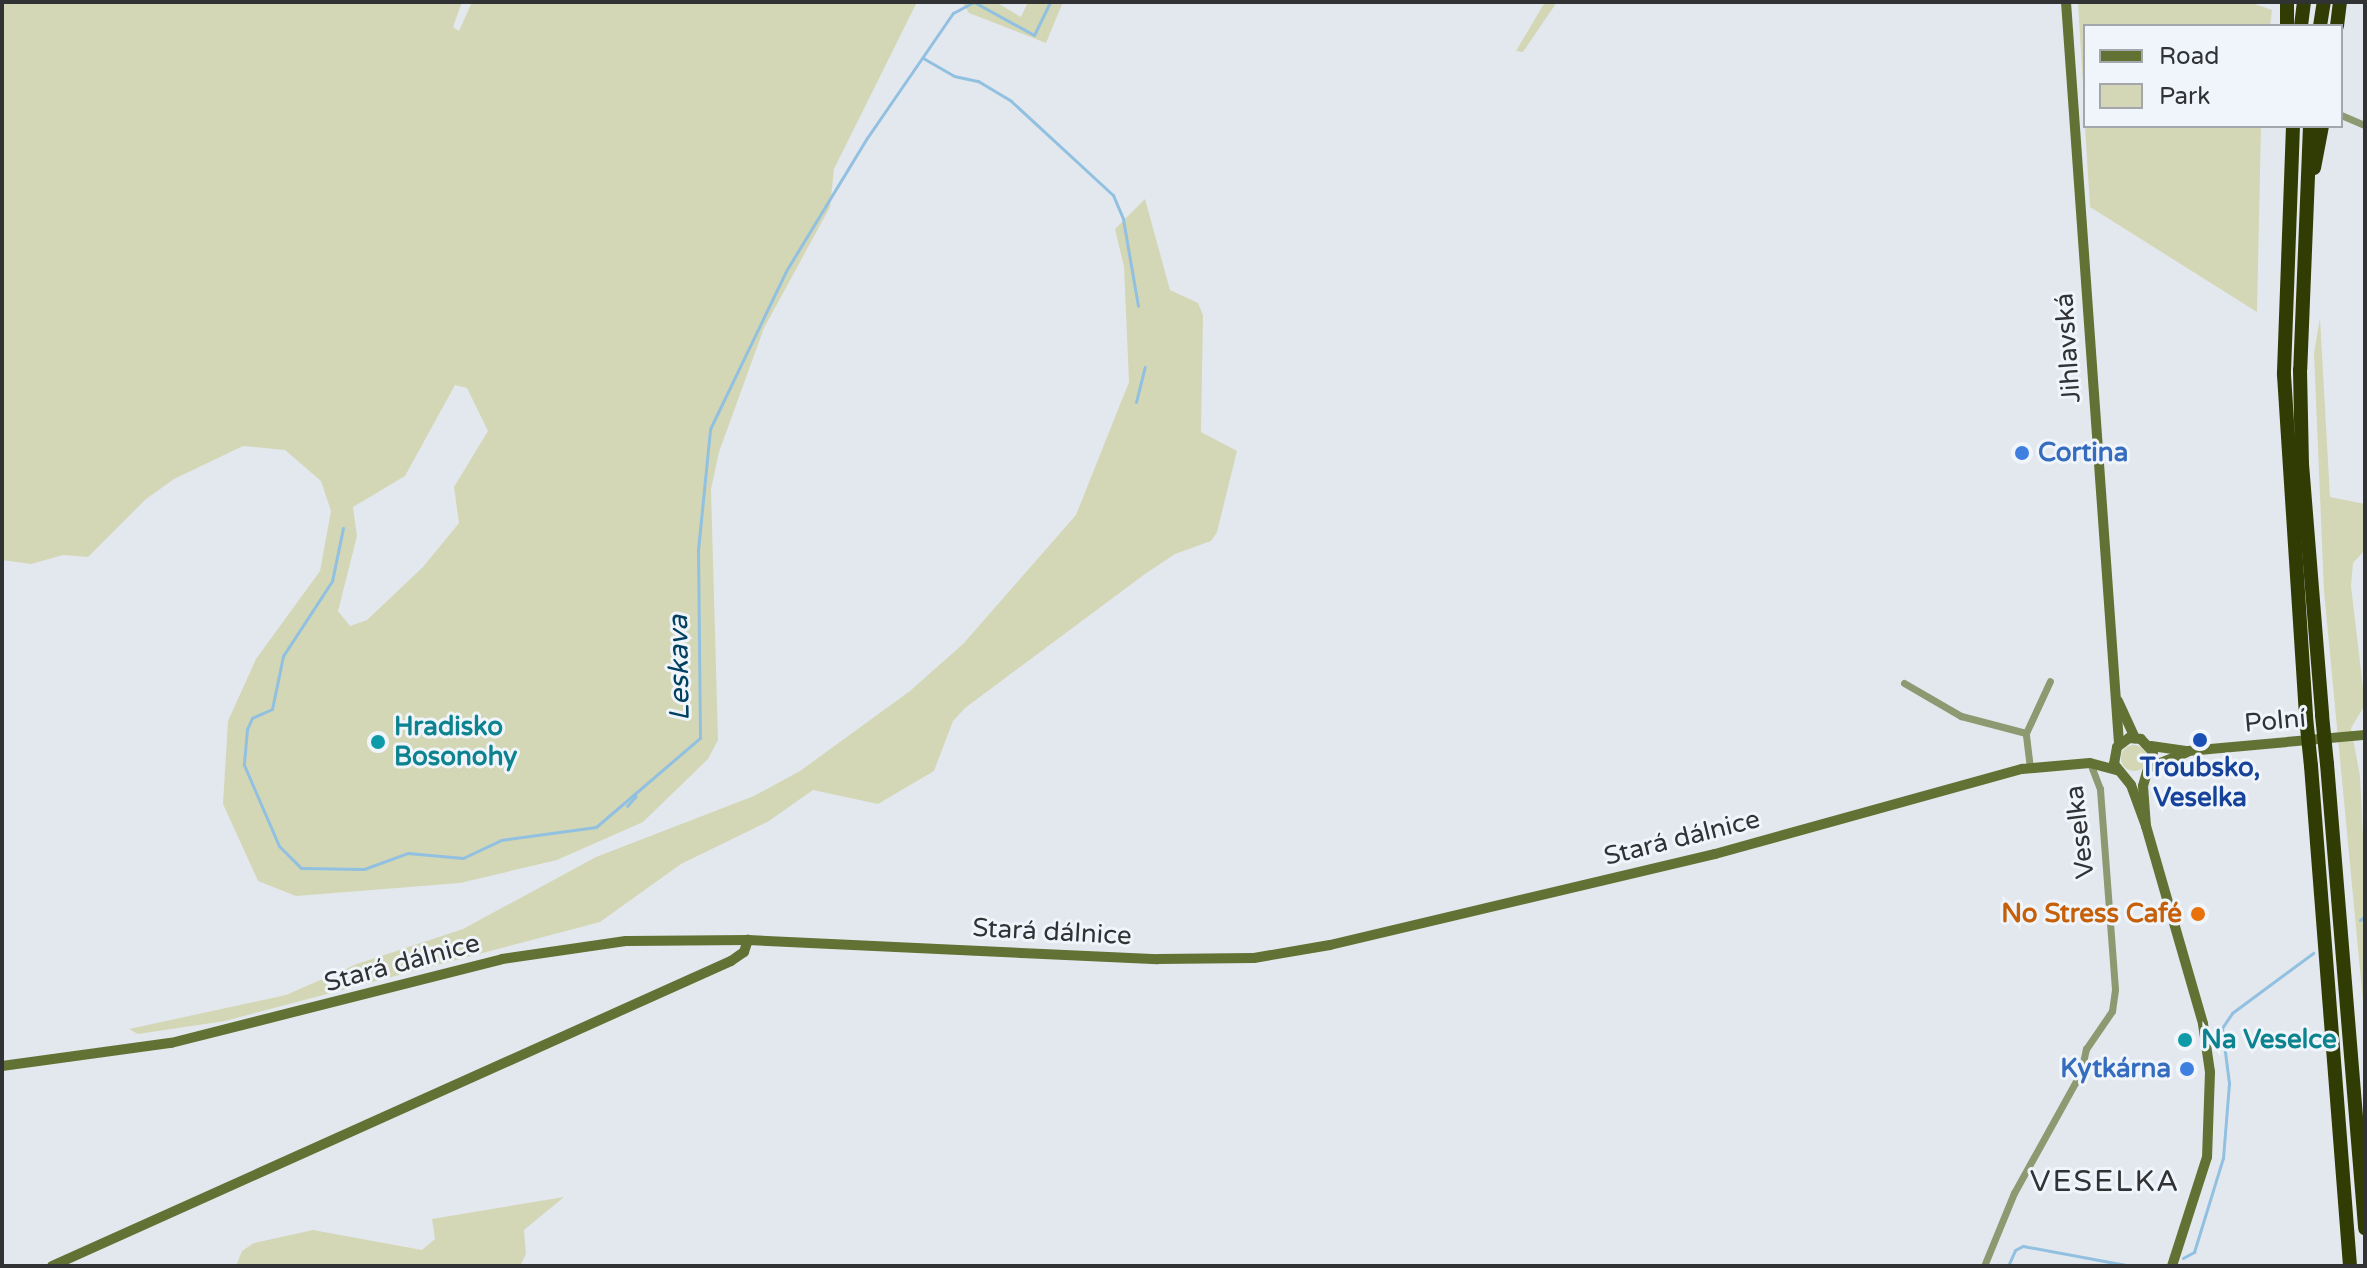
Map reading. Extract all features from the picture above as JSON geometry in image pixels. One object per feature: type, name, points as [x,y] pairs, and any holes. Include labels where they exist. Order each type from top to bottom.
[{"type":"highway","points":[[2287,2],[2287,24]]},
{"type":"highway","points":[[2301,24],[2304,2]]},
{"type":"highway","points":[[2320,24],[2324,2]]},
{"type":"highway","points":[[2337,24],[2340,2]]},
{"type":"highway","points":[[2290,128],[2284,390],[2306,717],[2350,1266]]},
{"type":"highway","points":[[2310,128],[2305,216],[2302,464],[2365,1228]]},
{"type":"highway","points":[[2305,216],[2322,128]]},
{"type":"main road","name":"Jihlavská","points":[[2066,2],[2117,748],[2121,773],[2146,826],[2203,1024],[2210,1072],[2207,1157],[2172,1266]]},
{"type":"main road","name":"Jihlavská","points":[[2115,692],[2135,738]]},
{"type":"main road","name":"Polní","points":[[2151,746],[2188,751],[2365,735]]},
{"type":"main road","points":[[2117,748],[2135,738],[2151,746]]},
{"type":"main road","name":"Jihlavská","points":[[2146,826],[2151,746]]},
{"type":"main road","name":"Stará dálnice","points":[[2090,763],[2117,748]]},
{"type":"main road","name":"Polní","points":[[2149,770],[2188,751]]},
{"type":"main road","name":"Stará dálnice","points":[[2,1066],[224,1032],[526,954],[626,941],[748,940],[1158,959],[1254,958],[1330,945],[1715,854],[2030,768],[2090,763],[2121,773]]},
{"type":"main road","points":[[2121,773],[2149,770]]},
{"type":"main road","points":[[52,1266],[731,961],[744,952],[748,940]]},
{"type":"street","points":[[2343,116],[2365,125]]},
{"type":"street","points":[[2030,768],[2026,733],[2050,681]]},
{"type":"street","points":[[1904,683],[1961,716],[2026,733]]},
{"type":"street","name":"Veselka","points":[[1984,1266],[2014,1193],[2077,1078],[2086,1049],[2112,1011],[2115,989],[2100,789],[2090,763]]},
{"type":"green space","points":[[2,2],[462,2],[453,27],[459,31],[472,2],[917,2],[834,169],[830,207],[764,328],[719,452],[711,489],[718,740],[708,759],[643,822],[557,860],[460,883],[296,896],[258,881],[223,804],[228,721],[256,659],[320,571],[331,511],[321,481],[285,450],[243,446],[174,479],[146,499],[88,557],[63,555],[31,564],[2,560]],"holes":[[[455,385],[467,388],[488,431],[454,487],[459,523],[423,567],[367,620],[350,626],[338,611],[357,536],[353,507],[405,476]]]},
{"type":"green space","points":[[962,2],[996,2],[1021,17],[1028,2],[1063,2],[1046,43],[969,13]]},
{"type":"green space","points":[[1545,2],[1557,2],[1523,52],[1516,51]]},
{"type":"green space","points":[[2078,2],[2249,2],[2272,10],[2270,24],[2083,24],[2083,86]]},
{"type":"green space","points":[[2085,128],[2261,128],[2257,312],[2090,207]]},
{"type":"green space","points":[[1145,199],[1170,290],[1198,303],[1203,315],[1201,432],[1237,451],[1217,532],[1211,541],[1175,554],[1145,574],[965,708],[953,721],[934,771],[878,804],[813,790],[769,821],[681,864],[600,922],[225,1021],[138,1034],[129,1029],[286,995],[357,964],[463,929],[596,857],[754,796],[800,771],[910,691],[963,644],[1076,515],[1129,382],[1124,267],[1115,229]]},
{"type":"green space","points":[[2320,318],[2330,497],[2365,504],[2365,550],[2353,563],[2351,586],[2365,705],[2351,728],[2360,776],[2365,874],[2365,1022],[2324,591],[2314,353]]},
{"type":"green space","points":[[2134,745],[2143,749],[2147,758],[2143,767],[2134,771],[2125,767],[2121,758],[2125,749]]},
{"type":"green space","points":[[564,1197],[524,1230],[526,1254],[520,1266],[236,1266],[242,1251],[254,1243],[313,1230],[422,1250],[435,1239],[432,1219]]},
{"type":"waterway","name":"Leskava","points":[[343,528],[332,581],[283,656],[272,709],[252,718],[247,729],[244,765],[279,846],[301,868],[364,869],[408,853],[463,858],[501,840],[596,827],[700,738],[698,550],[710,429],[786,271],[867,138],[953,13],[974,2],[1034,35],[1050,2]]},
{"type":"waterway","points":[[923,58],[954,76],[978,81],[1011,101],[1113,195],[1123,219],[1138,306]]},
{"type":"waterway","points":[[1136,402],[1145,367]]},
{"type":"waterway","name":"Leskava","points":[[627,806],[636,796]]},
{"type":"waterway","points":[[2360,920],[2365,916]]},
{"type":"waterway","points":[[2183,1258],[2194,1252],[2223,1158],[2229,1083],[2222,1028],[2232,1013],[2313,953]]},
{"type":"waterway","points":[[2008,1266],[2015,1250],[2023,1246],[2131,1266]]},
{"type":"place","name":"Cortina","points":[[2022,453]]},
{"type":"place","name":"Troubsko, Veselka","points":[[2200,740]]},
{"type":"place","name":"Hradisko Bosonohy","points":[[378,742]]},
{"type":"place","name":"No Stress Café","points":[[2198,914]]},
{"type":"place","name":"Na Veselce","points":[[2185,1040]]},
{"type":"place","name":"Kytkárna","points":[[2187,1069]]},
{"type":"district","name":"VESELKA","points":[[2105,1182]]}]
